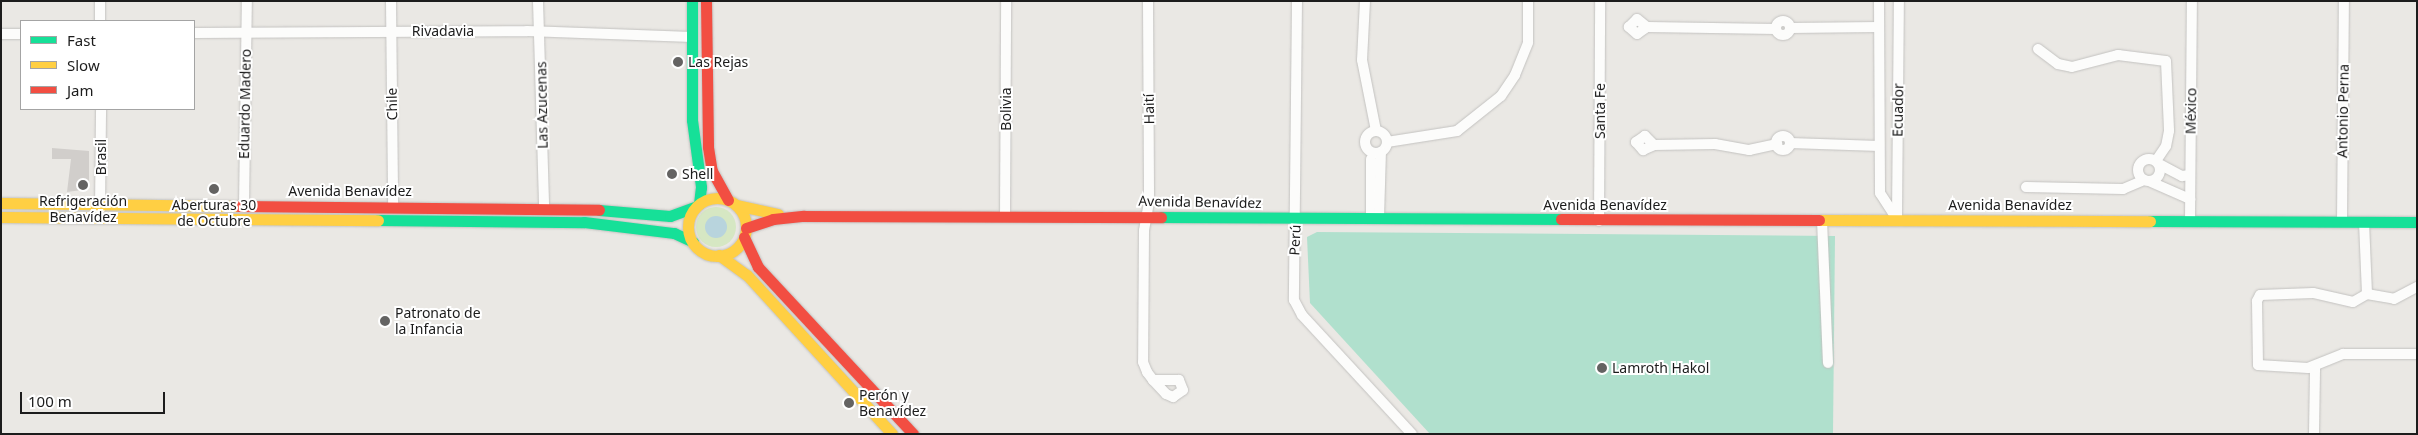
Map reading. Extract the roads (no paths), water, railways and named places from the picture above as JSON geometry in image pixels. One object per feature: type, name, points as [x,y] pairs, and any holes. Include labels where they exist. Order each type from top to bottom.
[{"type":"main road","points":[[692,1],[692,120],[701,187],[697,206],[688,224],[693,242],[704,252],[719,255],[748,275],[892,434]]},
{"type":"main road","points":[[706,1],[708,147],[712,171],[732,202],[758,267],[913,434]]},
{"type":"main road","points":[[697,206],[713,198],[732,202]]},
{"type":"main road","name":"Avenida Benavídez","points":[[732,202],[793,216],[1147,216],[1599,221],[1896,219],[2417,222]]},
{"type":"main road","name":"Avenida Benavídez","points":[[1,203],[393,206],[544,209],[670,216],[697,206]]},
{"type":"main road","name":"Avenida Benavídez","points":[[745,232],[793,216]]},
{"type":"main road","name":"Avenida Benavídez","points":[[1,217],[584,222],[674,233],[693,242]]},
{"type":"main road","points":[[719,255],[734,250],[745,232]]},
{"type":"street","points":[[100,1],[100,20]]},
{"type":"street","name":"Eduardo Madero","points":[[244,206],[247,1]]},
{"type":"street","name":"Chile","points":[[391,1],[393,206]]},
{"type":"street","name":"Las Azucenas","points":[[538,1],[544,209]]},
{"type":"street","name":"Bolivia","points":[[1005,217],[1006,1]]},
{"type":"street","name":"Haití","points":[[1148,1],[1147,216],[1143,362],[1153,380]]},
{"type":"street","name":"Perú","points":[[1297,1],[1296,218],[1292,289],[1296,306],[1412,434]]},
{"type":"street","points":[[1365,1],[1362,60],[1376,131],[1387,142]]},
{"type":"street","points":[[1375,151],[1387,142],[1457,131],[1501,96],[1516,75],[1528,42],[1528,1]]},
{"type":"street","name":"Santa Fe","points":[[1599,221],[1600,1]]},
{"type":"street","points":[[1879,1],[1880,193],[1896,219]]},
{"type":"street","name":"Ecuador","points":[[1896,219],[1899,1]]},
{"type":"street","name":"México","points":[[2190,220],[2192,1]]},
{"type":"street","name":"Antonio Perna","points":[[2342,221],[2344,1]]},
{"type":"street","points":[[1647,27],[1776,28],[1783,21],[1790,28],[1879,27]]},
{"type":"street","name":"Rivadavia","points":[[195,33],[539,33],[692,37]]},
{"type":"street","points":[[1,34],[20,34]]},
{"type":"street","points":[[2026,187],[2122,189],[2147,181],[2160,175],[2158,162],[2166,146],[2169,132],[2166,60],[2118,55],[2072,67],[2058,64],[2038,50]]},
{"type":"street","name":"Brasil","points":[[100,110],[100,218]]},
{"type":"street","points":[[1375,218],[1375,151],[1366,139],[1376,131]]},
{"type":"street","points":[[1654,144],[1715,144],[1749,150],[1776,144],[1783,136],[1790,143],[1879,146]]},
{"type":"street","points":[[2190,176],[2182,176],[2158,162],[2146,159],[2140,164],[2139,175],[2147,181],[2190,200]]},
{"type":"street","points":[[1822,220],[1828,363]]},
{"type":"street","points":[[2364,222],[2367,294]]},
{"type":"street","points":[[2417,287],[2394,299],[2367,294],[2353,302],[2296,291],[2258,297],[2258,365],[2315,366],[2343,354],[2417,354]]},
{"type":"street","points":[[2314,434],[2315,366]]},
{"type":"water","points":[[716,216],[724,219],[727,227],[724,235],[716,238],[708,235],[705,227],[708,219]]},
{"type":"place","name":"Las Rejas","points":[[678,62]]},
{"type":"place","name":"Shell","points":[[672,174]]},
{"type":"place","name":"Refrigeración Benavídez","points":[[83,185]]},
{"type":"place","name":"Aberturas 30 de Octubre","points":[[214,189]]},
{"type":"place","name":"Patronato de la Infancia","points":[[385,321]]},
{"type":"place","name":"Lamroth Hakol","points":[[1602,368]]},
{"type":"place","name":"Perón y Benavídez","points":[[849,403]]}]
